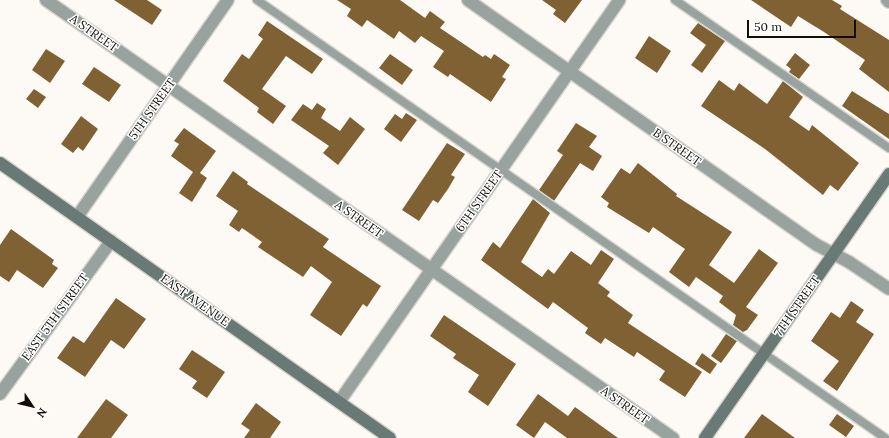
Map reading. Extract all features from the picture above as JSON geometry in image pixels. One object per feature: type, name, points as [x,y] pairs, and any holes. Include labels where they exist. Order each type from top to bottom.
[{"type":"street","name":"A STREET","points":[[46,0],[672,438]]},
{"type":"street","name":"5TH STREET","points":[[77,217],[228,0]]},
{"type":"street","name":"B STREET","points":[[468,0],[834,254],[889,289]]},
{"type":"street","name":"6TH STREET","points":[[339,402],[619,0]]},
{"type":"street","name":"EAST AVENUE","points":[[0,163],[390,438]]},
{"type":"street","name":"7TH STREET","points":[[705,438],[889,174]]},
{"type":"street","name":"EAST 5TH STREET","points":[[0,394],[111,241]]},
{"type":"lane","points":[[257,0],[885,438]]},
{"type":"lane","points":[[675,0],[889,148]]},
{"type":"building","points":[[114,0],[147,0],[162,10],[152,25]]},
{"type":"building","points":[[337,0],[400,0],[425,18],[430,11],[445,22],[440,28],[483,57],[485,55],[491,59],[494,54],[510,65],[502,77],[506,79],[491,102],[450,74],[448,77],[433,67],[444,51],[421,36],[415,43],[399,31],[394,39],[367,20],[362,27],[347,16],[351,9]]},
{"type":"building","points":[[542,0],[582,0],[565,23],[553,14],[556,10]]},
{"type":"building","points":[[751,0],[832,0],[842,6],[840,9],[889,40],[889,92],[859,69],[865,60],[824,32],[798,16],[791,27]]},
{"type":"building","points":[[267,21],[323,59],[312,74],[286,56],[262,89],[286,106],[273,124],[257,112],[259,108],[223,81],[242,54],[249,59],[263,39],[258,35]]},
{"type":"building","points":[[698,23],[725,41],[702,73],[691,65],[706,45],[690,33]]},
{"type":"building","points":[[649,36],[671,51],[657,73],[635,58]]},
{"type":"building","points":[[46,49],[65,61],[50,83],[32,70]]},
{"type":"building","points":[[795,53],[810,65],[799,79],[789,72],[791,69],[786,65]]},
{"type":"building","points":[[390,54],[413,70],[402,85],[379,68]]},
{"type":"building","points":[[94,67],[121,85],[109,102],[82,84]]},
{"type":"building","points":[[719,80],[734,91],[739,83],[767,104],[783,81],[803,97],[789,117],[809,131],[812,125],[859,163],[838,191],[830,185],[823,195],[765,149],[701,106]]},
{"type":"building","points":[[34,89],[46,97],[38,108],[26,99]]},
{"type":"building","points":[[852,91],[889,114],[889,139],[842,106]]},
{"type":"building","points":[[317,103],[326,109],[321,118],[340,131],[350,117],[365,129],[338,165],[323,153],[329,146],[291,120],[303,104],[312,110]]},
{"type":"building","points":[[406,113],[417,120],[401,142],[384,129],[395,114],[402,119]]},
{"type":"building","points":[[81,116],[98,129],[83,151],[78,147],[73,153],[61,144]]},
{"type":"building","points":[[576,123],[597,136],[589,147],[602,156],[593,171],[580,163],[554,201],[539,190],[563,155],[557,151]]},
{"type":"building","points":[[184,128],[216,151],[200,173],[207,178],[192,202],[179,193],[193,172],[171,156],[179,144],[174,141]]},
{"type":"building","points":[[447,143],[465,154],[451,175],[455,177],[448,189],[438,203],[433,200],[419,221],[402,210]]},
{"type":"building","points":[[638,163],[677,194],[676,196],[732,232],[709,265],[734,283],[759,249],[778,263],[746,307],[758,315],[747,330],[743,332],[733,325],[736,315],[719,302],[723,296],[696,277],[689,287],[669,272],[685,249],[653,227],[649,233],[607,207],[609,203],[601,197],[621,168],[630,174]]},
{"type":"building","points":[[233,171],[248,182],[247,184],[329,239],[323,247],[381,286],[367,307],[363,304],[341,336],[310,315],[332,282],[311,266],[303,277],[258,247],[262,242],[242,228],[239,232],[229,225],[238,211],[216,196]]},
{"type":"building","points":[[533,199],[550,213],[521,262],[542,277],[548,269],[554,274],[571,251],[591,265],[601,250],[614,259],[598,283],[610,292],[607,296],[633,315],[628,323],[702,372],[685,397],[659,380],[665,371],[637,352],[634,357],[605,338],[601,344],[585,333],[588,328],[553,302],[548,309],[481,260],[493,242],[500,248]]},
{"type":"building","points":[[11,229],[54,260],[52,264],[58,268],[43,288],[17,270],[9,282],[0,276],[0,245]]},
{"type":"building","points":[[116,298],[146,319],[124,349],[111,340],[85,377],[57,358],[73,336],[84,343]]},
{"type":"building","points":[[851,301],[864,310],[856,322],[874,334],[837,391],[823,381],[839,361],[811,341],[831,312],[840,318]]},
{"type":"building","points":[[444,315],[516,364],[488,406],[468,392],[479,375],[453,358],[456,354],[430,336]]},
{"type":"building","points":[[726,334],[737,341],[721,363],[711,356]]},
{"type":"building","points":[[192,350],[225,372],[207,398],[192,388],[197,381],[179,369]]},
{"type":"building","points":[[702,353],[717,364],[710,374],[695,364]]},
{"type":"building","points":[[538,394],[568,416],[575,407],[618,438],[567,438],[545,422],[534,438],[516,425]]},
{"type":"building","points":[[106,399],[128,415],[111,438],[77,438]]},
{"type":"building","points":[[256,403],[281,422],[270,438],[244,438],[250,430],[241,424]]},
{"type":"building","points":[[762,414],[795,438],[744,438]]},
{"type":"building","points":[[837,414],[854,426],[846,437],[829,425]]}]
